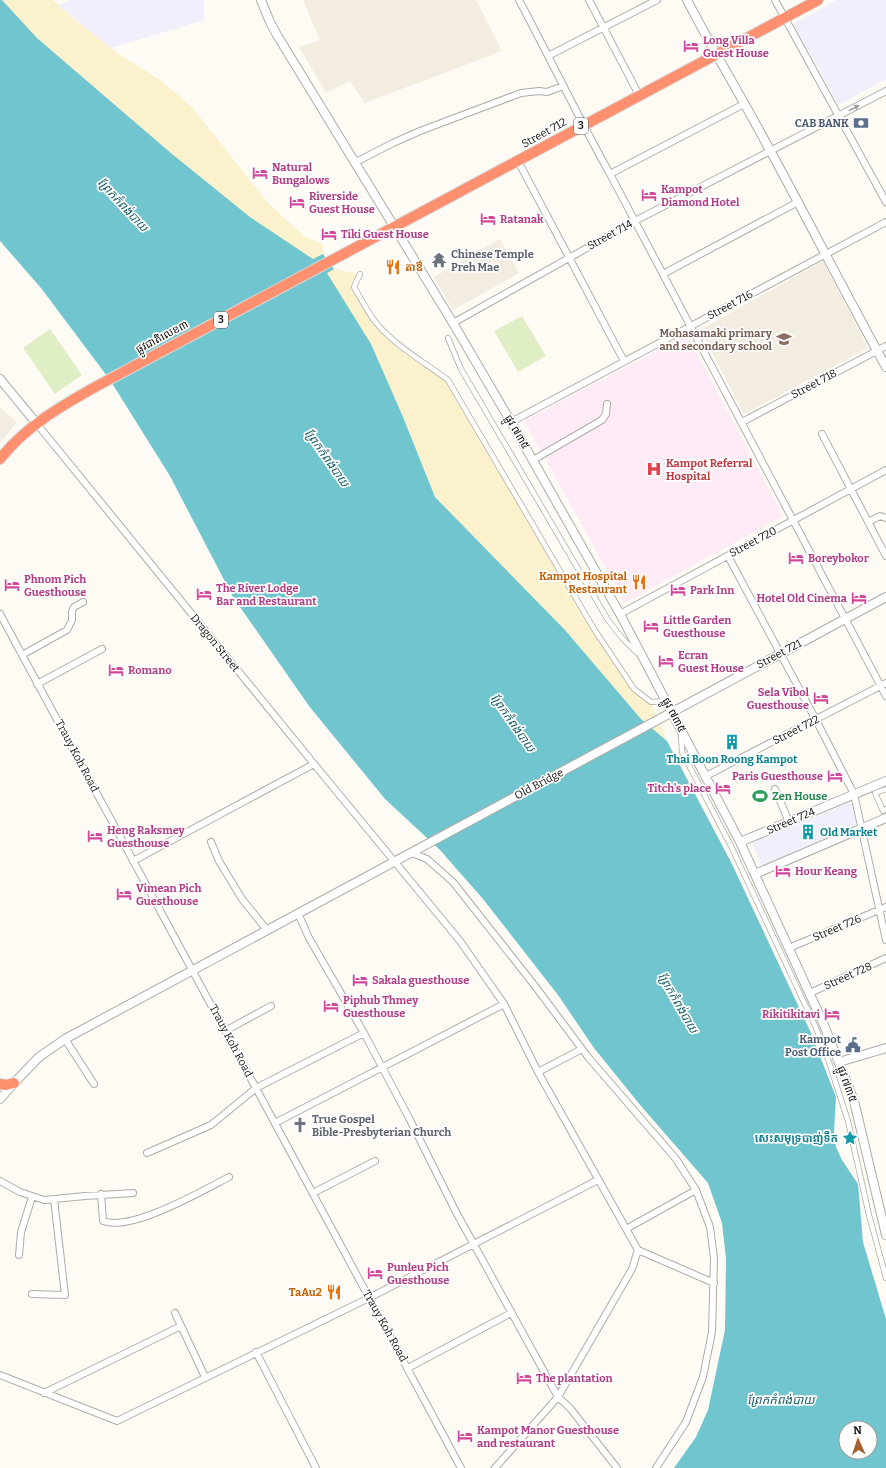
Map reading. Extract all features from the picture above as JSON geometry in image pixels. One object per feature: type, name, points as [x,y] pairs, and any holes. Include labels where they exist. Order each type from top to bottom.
[{"type":"highway","name":"Street 712","points":[[346,253],[818,0]]},
{"type":"highway","name":"ផ្លូវជាតិលេខ៣","points":[[0,459],[16,441],[62,405],[346,253]]},
{"type":"highway","points":[[0,1084],[6,1085],[14,1083]]},
{"type":"street","name":"ផ្លូវ ៧៣៥","points":[[262,0],[270,22],[277,35],[453,323],[533,460],[645,660],[740,842],[810,993],[839,1062],[857,1112],[886,1235]]},
{"type":"street","points":[[518,0],[662,274],[742,422],[792,521],[883,685],[886,696]]},
{"type":"street","points":[[589,0],[639,95]]},
{"type":"street","points":[[548,56],[657,0]]},
{"type":"street","points":[[687,0],[798,202],[886,367]]},
{"type":"street","points":[[775,0],[786,17],[886,202]]},
{"type":"street","points":[[354,162],[420,131],[521,93],[539,91],[547,92],[563,86]]},
{"type":"street","name":"Street 714","points":[[453,323],[635,221],[886,91]]},
{"type":"street","points":[[610,174],[744,104]]},
{"type":"street","points":[[518,161],[624,361]]},
{"type":"street","points":[[662,274],[798,202]]},
{"type":"street","name":"Street 716","points":[[511,422],[886,222]]},
{"type":"street","points":[[360,274],[354,287],[377,323],[396,342],[448,380],[594,629],[634,689],[651,702],[666,701]]},
{"type":"street","points":[[448,338],[461,368],[608,620],[622,638],[645,660]]},
{"type":"street","name":"Street 718","points":[[742,422],[886,346]]},
{"type":"street","points":[[0,379],[37,424]]},
{"type":"street","points":[[533,460],[602,420],[606,414],[607,404]]},
{"type":"street","name":"Dragon Street","points":[[37,424],[460,941],[504,1004],[538,1072],[638,1250]]},
{"type":"street","points":[[822,434],[886,556]]},
{"type":"street","name":"Street 720","points":[[620,614],[886,470]]},
{"type":"street","points":[[868,522],[880,516],[886,518]]},
{"type":"street","points":[[728,556],[854,794],[886,940]]},
{"type":"street","name":"Street 721","points":[[662,718],[886,597]]},
{"type":"street","points":[[22,654],[67,630],[72,620],[72,611],[74,607],[83,602]]},
{"type":"street","name":"Trauy Koh Road","points":[[0,614],[461,1468]]},
{"type":"street","points":[[37,684],[102,649]]},
{"type":"street","name":"Street 722","points":[[706,776],[883,685]]},
{"type":"street","name":"Old Bridge","points":[[0,1099],[39,1057],[65,1039],[192,969],[662,718]]},
{"type":"street","points":[[681,729],[682,752],[734,852],[813,1023],[827,1058],[848,1121],[869,1216],[886,1278]]},
{"type":"street","points":[[134,861],[314,764]]},
{"type":"street","name":"Street 724","points":[[740,842],[886,781]]},
{"type":"street","points":[[775,789],[789,822]]},
{"type":"street","points":[[886,789],[876,793],[882,811],[886,809]]},
{"type":"street","points":[[755,874],[886,818]]},
{"type":"street","points":[[211,842],[219,861],[242,900],[267,930]]},
{"type":"street","points":[[415,851],[427,859],[453,882],[535,986],[588,1057],[676,1159],[696,1190],[710,1227],[714,1258],[712,1332],[702,1378],[686,1422],[656,1468]]},
{"type":"street","name":"Street 726","points":[[789,948],[886,907]]},
{"type":"street","points":[[298,913],[323,963],[364,1033],[473,1244],[558,1397],[570,1408],[617,1468]]},
{"type":"street","name":"Street 728","points":[[810,993],[886,958]]},
{"type":"street","points":[[275,1123],[504,1004]]},
{"type":"street","points":[[225,1031],[271,1006]]},
{"type":"street","points":[[147,1153],[211,1124],[256,1088],[364,1033]]},
{"type":"street","points":[[65,1039],[94,1084]]},
{"type":"street","points":[[839,1062],[886,1048]]},
{"type":"street","points":[[538,1072],[582,1049]]},
{"type":"street","points":[[313,1193],[376,1161]]},
{"type":"street","points":[[101,1194],[103,1220],[105,1222],[122,1222],[139,1219],[161,1210],[228,1177]]},
{"type":"street","points":[[0,1376],[44,1394],[117,1420],[370,1298],[598,1180]]},
{"type":"street","points":[[0,1181],[20,1192],[44,1200],[101,1194],[134,1193]]},
{"type":"street","points":[[626,1228],[696,1190]]},
{"type":"street","points":[[19,1255],[21,1232],[32,1197]]},
{"type":"street","points":[[32,1294],[65,1295],[54,1199]]},
{"type":"street","points":[[495,1468],[558,1397],[629,1275],[636,1262],[638,1250],[714,1283]]},
{"type":"street","points":[[175,1313],[205,1377]]},
{"type":"street","points":[[408,1368],[511,1313]]},
{"type":"street","points":[[44,1394],[181,1326]]},
{"type":"street","points":[[256,1352],[316,1468]]},
{"type":"shaded area","points":[[71,0],[204,0],[204,20],[111,48],[58,5]]},
{"type":"shaded area","points":[[303,0],[476,0],[502,51],[365,103],[350,81],[326,93],[299,47],[320,40]]},
{"type":"shaded area","points":[[837,0],[886,0],[886,79],[839,105],[793,24]]},
{"type":"shaded area","points":[[500,239],[519,273],[453,310],[434,277]]},
{"type":"shaded area","name":"Mohasamaki primary and secondary school","points":[[823,261],[868,348],[744,414],[700,330]]},
{"type":"shaded area","name":"Kampot Referral Hospital","points":[[687,335],[783,516],[625,603],[524,421]]},
{"type":"shaded area","points":[[0,407],[17,422],[0,443]]},
{"type":"shaded area","name":"Old Market","points":[[851,802],[857,825],[761,866],[752,842]]},
{"type":"green space","points":[[522,316],[546,356],[518,372],[494,331]]},
{"type":"green space","points":[[50,329],[82,375],[55,394],[23,348]]},
{"type":"sand","points":[[2,0],[53,0],[68,14],[117,53],[160,80],[191,106],[268,203],[305,237],[323,244],[323,254],[313,259],[250,217],[172,154],[37,38]]},
{"type":"sand","points":[[334,269],[360,274],[354,287],[377,323],[396,342],[448,380],[594,629],[634,689],[651,702],[667,741],[641,719],[565,630],[435,497],[403,417],[371,344],[327,273]]},
{"type":"water","name":"ព្រែកកំពង់បាយ","points":[[0,0],[2,0],[37,38],[172,154],[250,217],[313,259],[323,254],[334,269],[327,273],[371,344],[403,417],[435,497],[565,630],[641,719],[667,741],[732,864],[811,1033],[836,1097],[834,1132],[836,1147],[842,1160],[858,1184],[863,1242],[886,1319],[886,1468],[674,1468],[696,1437],[708,1410],[725,1330],[726,1259],[722,1223],[708,1183],[641,1106],[594,1048],[558,995],[483,899],[440,850],[385,799],[309,706],[233,597],[170,476],[110,380],[41,288],[0,241]]},
{"type":"place","name":"Long Villa Guest House","points":[[691,46]]},
{"type":"place","name":"CAB BANK","points":[[861,123]]},
{"type":"place","name":"Natural Bungalows","points":[[260,173]]},
{"type":"place","name":"Kampot Diamond Hotel","points":[[649,195]]},
{"type":"place","name":"Riverside Guest House","points":[[297,202]]},
{"type":"place","name":"Ratanak","points":[[488,219]]},
{"type":"place","name":"Tiki Guest House","points":[[329,234]]},
{"type":"place","name":"Chinese Temple Preh Mae","points":[[439,260]]},
{"type":"place","name":"តាឳ","points":[[393,267]]},
{"type":"place","name":"Mohasamaki primary and secondary school","points":[[784,339]]},
{"type":"place","name":"Kampot Referral Hospital","points":[[654,469]]},
{"type":"place","name":"Boreybokor","points":[[796,558]]},
{"type":"place","name":"Kampot Hospital Restaurant","points":[[639,582]]},
{"type":"place","name":"Phnom Pich Guesthouse","points":[[12,585]]},
{"type":"place","name":"Park Inn","points":[[678,590]]},
{"type":"place","name":"The River Lodge Bar and Restaurant","points":[[204,594]]},
{"type":"place","name":"Hotel Old Cinema","points":[[859,598]]},
{"type":"place","name":"Little Garden Guesthouse","points":[[651,626]]},
{"type":"place","name":"Ecran Guest House","points":[[666,661]]},
{"type":"place","name":"Romano","points":[[116,670]]},
{"type":"place","name":"Sela Vibol Guesthouse","points":[[821,698]]},
{"type":"place","name":"Thai Boon Roong Kampot","points":[[732,742]]},
{"type":"place","name":"Paris Guesthouse","points":[[835,776]]},
{"type":"place","name":"Titch's place","points":[[723,788]]},
{"type":"place","name":"Zen House","points":[[760,796]]},
{"type":"place","name":"Old Market","points":[[808,832]]},
{"type":"place","name":"Heng Raksmey Guesthouse","points":[[95,836]]},
{"type":"place","name":"Hour Keang","points":[[783,871]]},
{"type":"place","name":"Vimean Pich Guesthouse","points":[[124,894]]},
{"type":"place","name":"Sakala guesthouse","points":[[360,980]]},
{"type":"place","name":"Piphub Thmey Guesthouse","points":[[331,1006]]},
{"type":"place","name":"Rikitikitavi","points":[[832,1014]]},
{"type":"place","name":"Kampot Post Office","points":[[853,1045]]},
{"type":"place","name":"True Gospel Bible-Presbyterian Church","points":[[300,1125]]},
{"type":"place","name":"សេះសមុទ្របាញ់ទឹក","points":[[850,1138]]},
{"type":"place","name":"Punleu Pich Guesthouse","points":[[375,1273]]},
{"type":"place","name":"TaAu2","points":[[334,1292]]},
{"type":"place","name":"The plantation","points":[[524,1378]]},
{"type":"place","name":"Kampot Manor Guesthouse and restaurant","points":[[465,1436]]}]
